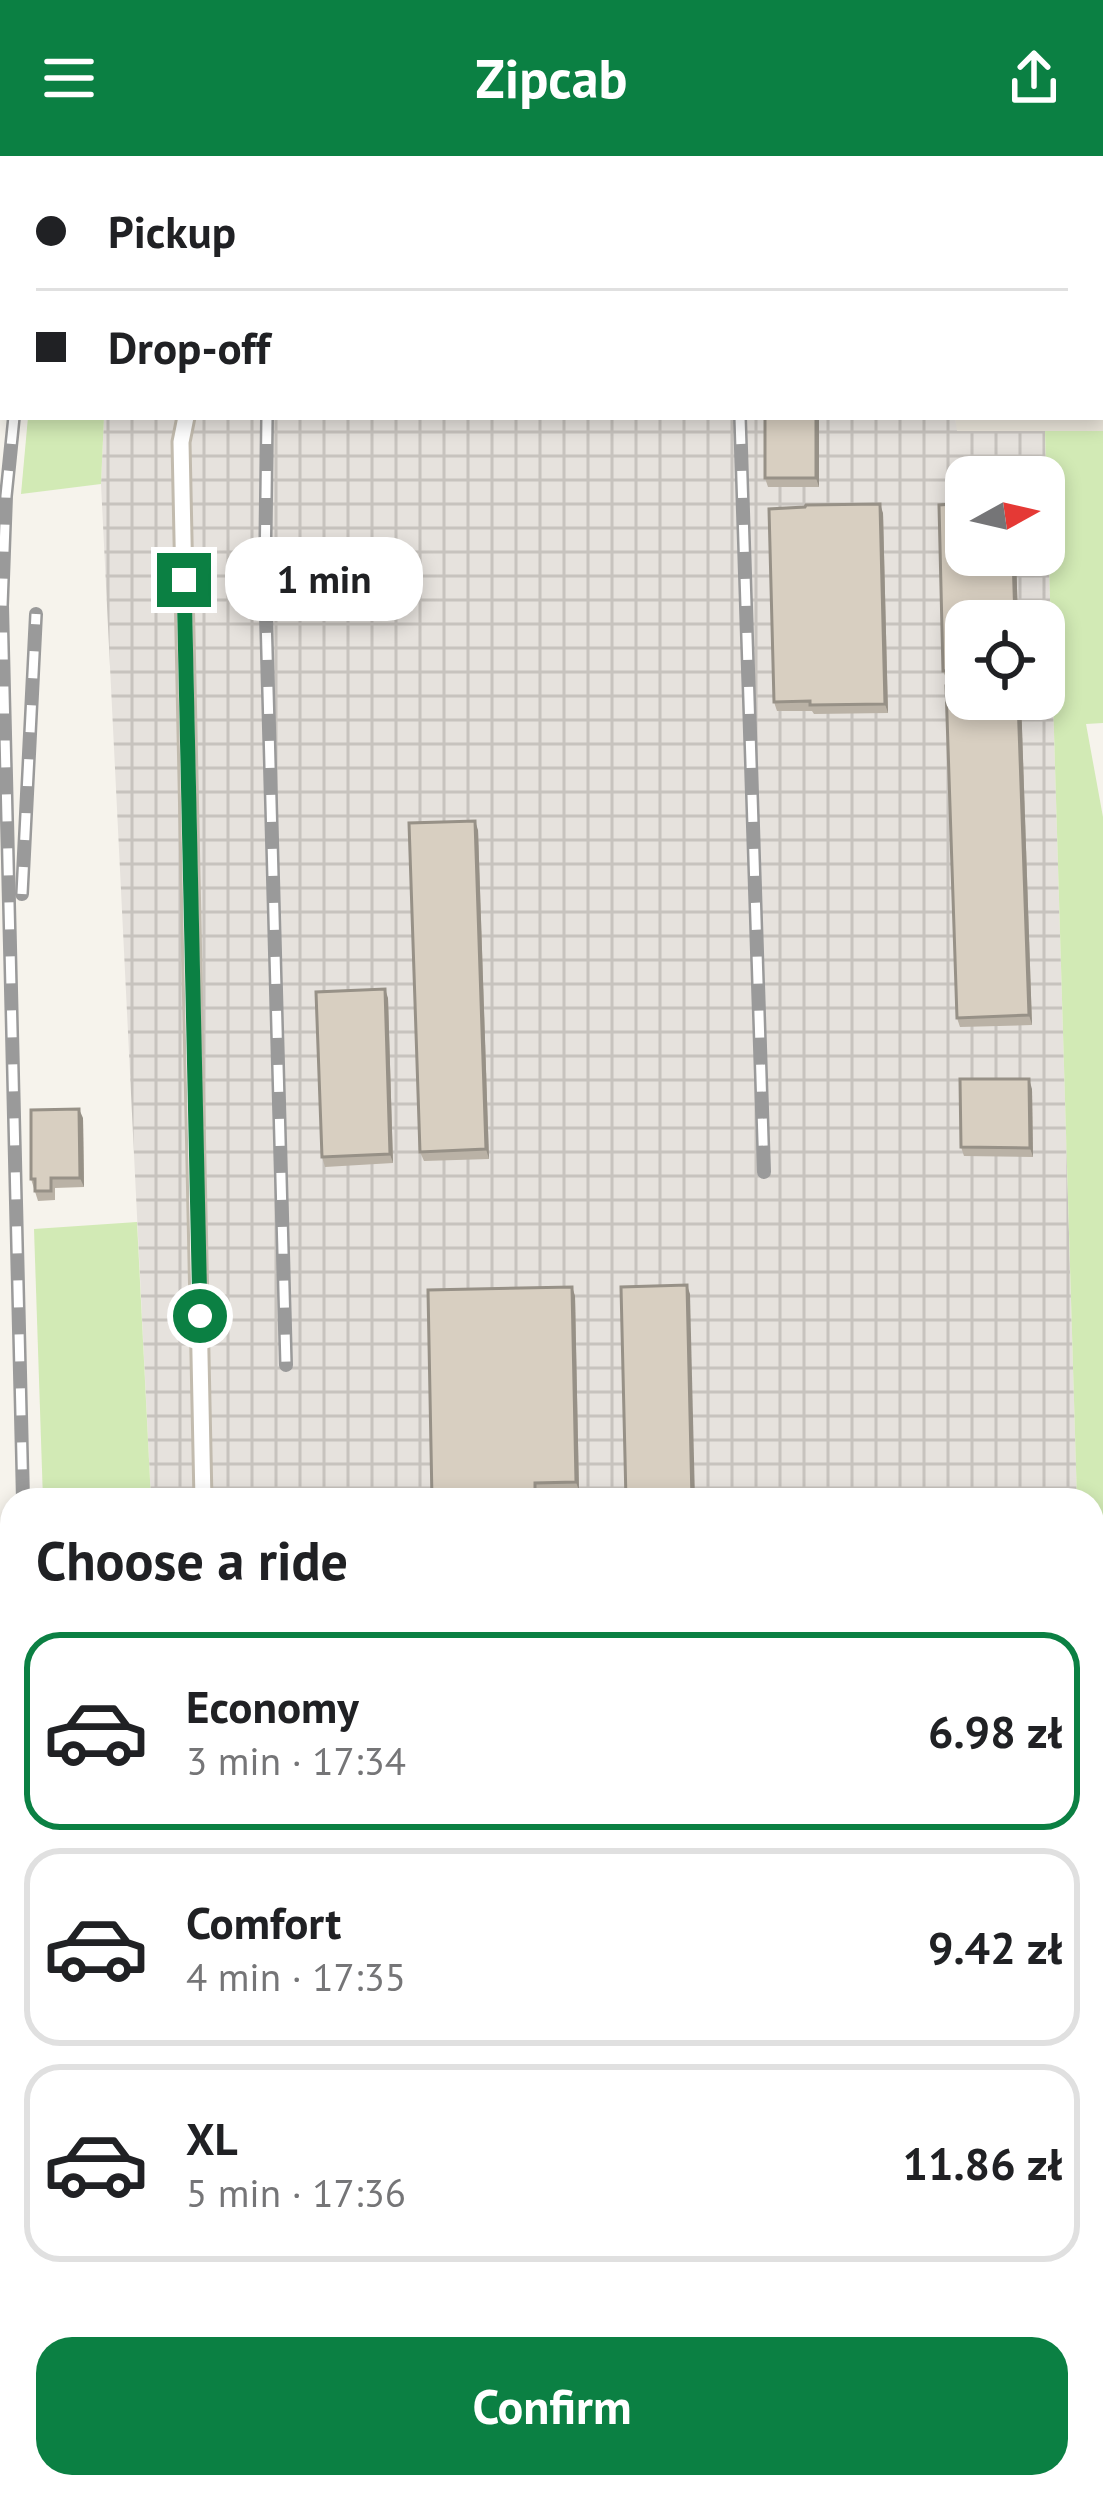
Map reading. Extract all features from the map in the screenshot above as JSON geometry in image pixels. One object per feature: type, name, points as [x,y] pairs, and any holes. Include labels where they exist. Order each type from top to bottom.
[{"type":"lane","points":[[185,420],[181,442],[203,1488]]},
{"type":"shaded area","points":[[104,420],[955,420],[957,431],[1045,431],[1046,456],[945,456],[945,576],[1049,576],[1050,600],[945,600],[945,720],[1054,720],[1077,1488],[150,1488],[101,484]]},
{"type":"shaded area","points":[[955,420],[1103,420],[1103,431],[956,431]]},
{"type":"green space","points":[[28,420],[104,420],[101,484],[21,494]]},
{"type":"green space","points":[[1045,431],[1103,431],[1103,723],[1086,724],[1103,817],[1103,1488],[1077,1488],[1054,720],[1065,720],[1065,600],[1050,600],[1049,576],[1065,576],[1065,456],[1046,456]]},
{"type":"green space","points":[[137,1222],[150,1488],[43,1488],[34,1229]]},
{"type":"building","points":[[765,420],[816,420],[816,478],[765,478]]},
{"type":"building","points":[[880,504],[885,704],[774,702],[769,509]]},
{"type":"building","points":[[939,505],[945,505],[945,576],[1014,576],[1014,600],[945,600],[943,671]]},
{"type":"building","points":[[947,720],[1019,720],[1029,1015],[957,1018]]},
{"type":"building","points":[[475,821],[486,1149],[420,1152],[409,823]]},
{"type":"building","points":[[385,989],[390,1154],[322,1157],[316,992]]},
{"type":"building","points":[[960,1079],[1029,1079],[1030,1148],[961,1147]]},
{"type":"building","points":[[79,1109],[80,1178],[51,1178],[51,1191],[35,1191],[31,1110]]},
{"type":"building","points":[[687,1285],[692,1488],[626,1488],[621,1287]]},
{"type":"building","points":[[572,1287],[576,1482],[535,1483],[535,1488],[432,1488],[428,1290]]},
{"type":"railway","points":[[14,420],[2,606],[23,1488]]},
{"type":"railway","points":[[267,420],[265,578],[286,1365]]},
{"type":"railway","points":[[740,420],[764,1172]]},
{"type":"railway","points":[[22,894],[36,614]]},
{"type":"route","points":[[184,580],[200,1316]]}]
